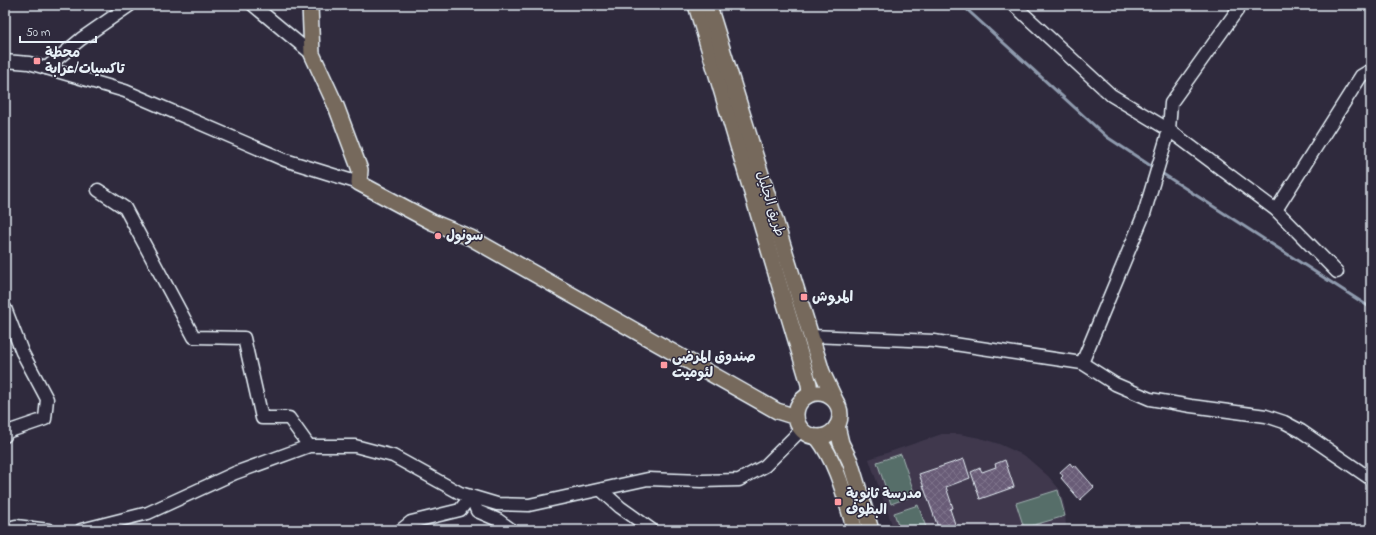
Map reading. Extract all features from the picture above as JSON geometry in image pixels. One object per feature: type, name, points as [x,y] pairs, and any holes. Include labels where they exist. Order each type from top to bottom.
[{"type":"main road","points":[[310,5],[312,54],[336,106],[360,170],[360,183],[432,222],[471,238],[777,411],[799,424],[807,434],[817,437],[828,434],[834,430],[840,416],[836,402],[824,394],[816,393],[810,394],[803,398],[796,410],[799,424]]},
{"type":"main road","name":"طريق الجليل","points":[[696,5],[807,377],[810,394]]},
{"type":"main road","name":"طريق الجليل","points":[[710,5],[712,16],[822,372],[836,402]]},
{"type":"main road","points":[[837,426],[841,443],[850,461],[871,530]]},
{"type":"main road","points":[[817,437],[824,446],[835,466],[855,530]]},
{"type":"street","points":[[46,68],[80,38],[130,5]]},
{"type":"street","points":[[253,5],[312,54]]},
{"type":"street","points":[[1014,5],[1111,94],[1169,130],[1276,210],[1337,272]]},
{"type":"street","points":[[1082,363],[1144,214],[1169,130],[1171,103],[1241,5]]},
{"type":"street","points":[[5,61],[29,63],[125,91],[285,160],[360,183]]},
{"type":"street","points":[[1276,210],[1361,76],[1371,70]]},
{"type":"street","points":[[98,190],[125,208],[194,337],[244,338],[262,418],[289,418],[309,446]]},
{"type":"street","points":[[5,308],[22,352],[47,399],[45,419],[7,432],[5,436]]},
{"type":"street","points":[[811,336],[934,341],[1082,363],[1115,384],[1150,399],[1266,416],[1284,422],[1301,431],[1371,479]]},
{"type":"street","points":[[81,530],[148,513],[235,473],[309,446],[355,446],[394,456],[460,492],[471,496],[497,504],[529,505],[648,479],[701,481],[739,480],[765,466],[799,424]]},
{"type":"street","points":[[600,490],[620,507],[652,530]]},
{"type":"street","points":[[401,530],[410,522],[460,510],[471,496]]},
{"type":"street","points":[[471,496],[477,511],[498,520],[512,530]]},
{"type":"street","points":[[5,529],[16,526],[49,530]]},
{"type":"shaded area","points":[[942,434],[959,434],[980,438],[999,444],[1025,456],[1048,476],[1060,490],[1065,509],[1066,530],[894,530],[869,459]]},
{"type":"green space","points":[[901,454],[915,495],[891,504],[877,462]]},
{"type":"green space","points":[[1058,490],[1065,516],[1024,528],[1016,503]]},
{"type":"green space","points":[[918,505],[927,530],[900,530],[894,513]]},
{"type":"building","points":[[964,459],[970,478],[946,487],[953,508],[950,509],[957,530],[939,530],[919,474]]},
{"type":"building","points":[[1005,460],[1014,487],[980,499],[971,472],[980,468],[982,472],[996,467],[995,464]]},
{"type":"building","points":[[1070,463],[1073,467],[1075,465],[1094,487],[1080,500],[1061,478],[1063,476],[1060,472]]},
{"type":"waterway","points":[[962,5],[1107,137],[1154,168]]},
{"type":"waterway","points":[[1160,172],[1371,308]]},
{"type":"place","name":"محطة تاكسيات/عرابة","points":[[37,61]]},
{"type":"place","name":"سونول","points":[[438,236]]},
{"type":"place","name":"المروش","points":[[804,297]]},
{"type":"place","name":"صندوق المرضى لئوميت","points":[[664,365]]},
{"type":"place","name":"مدرسة ثانوية البطوف","points":[[838,502]]}]
